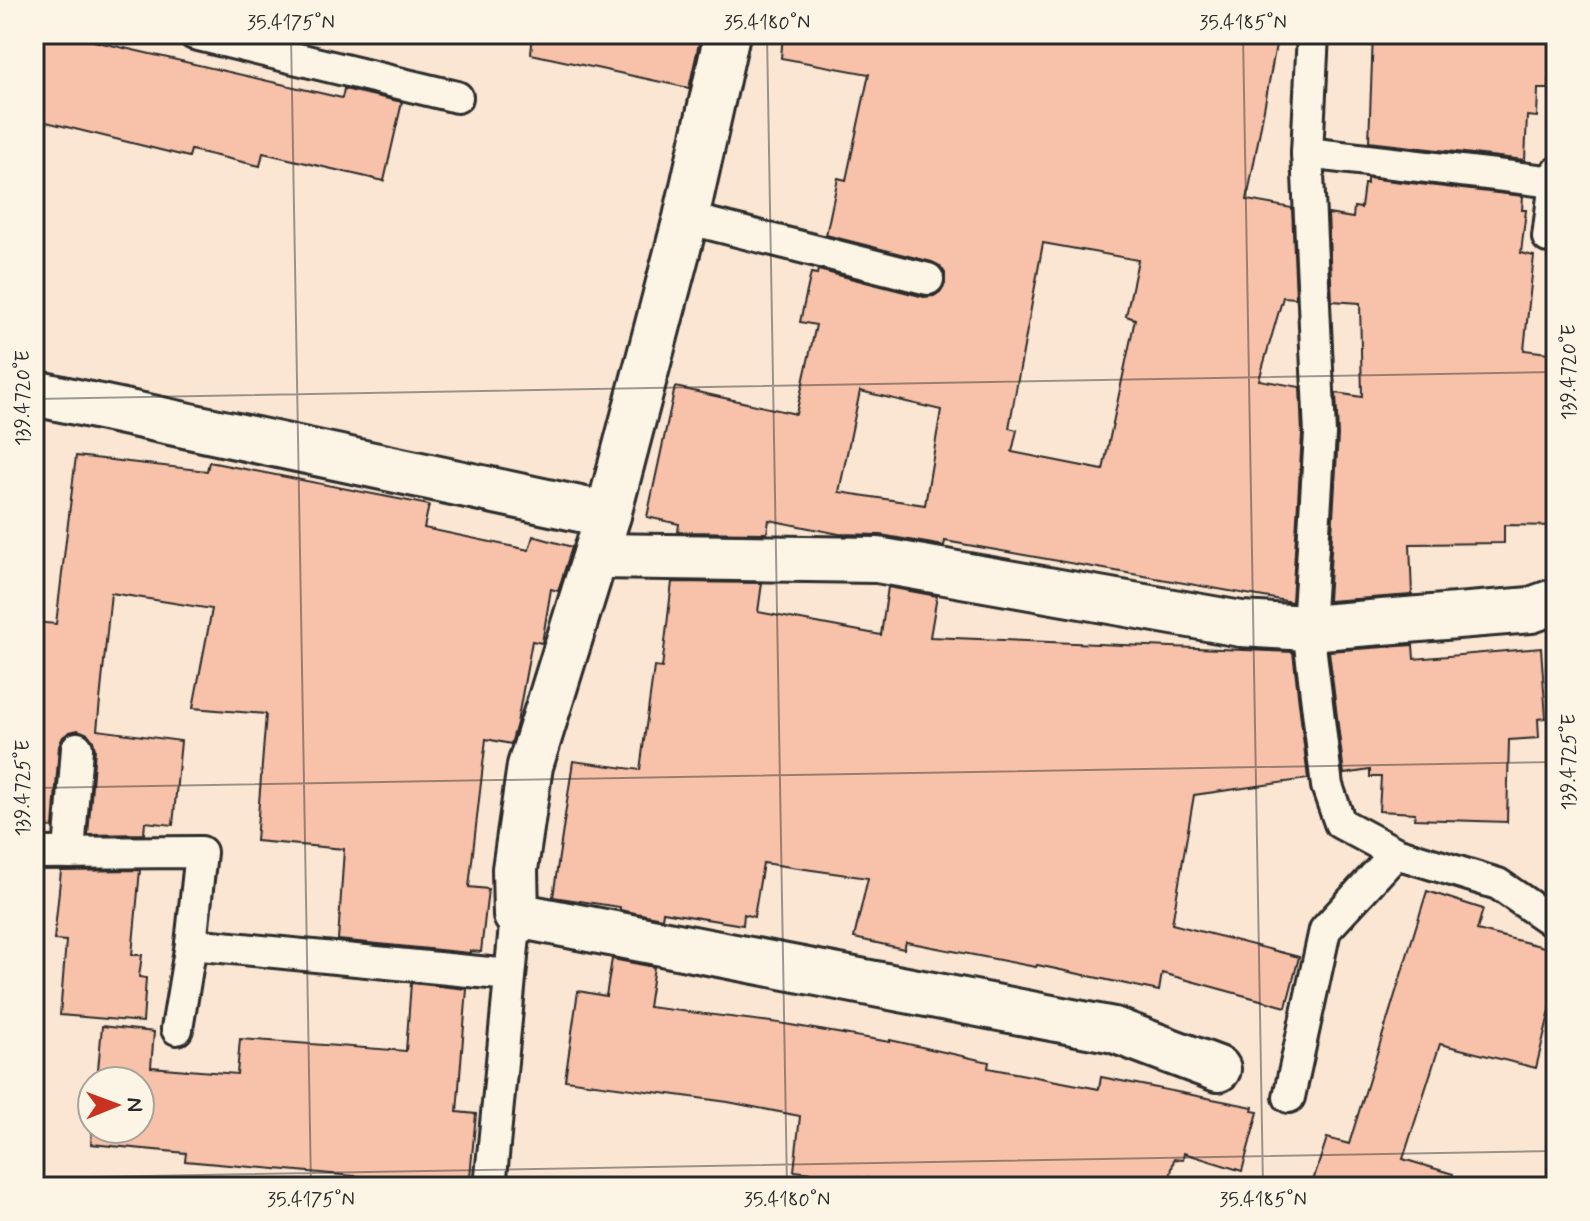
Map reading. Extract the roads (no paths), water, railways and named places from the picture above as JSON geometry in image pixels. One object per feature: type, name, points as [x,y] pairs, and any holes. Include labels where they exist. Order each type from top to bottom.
[{"type":"street","points":[[727,34],[686,218],[602,535],[530,766],[515,869],[516,915],[1114,1030],[1218,1069]]},
{"type":"street","points":[[34,393],[602,535],[877,560],[1241,624],[1308,628],[1531,610],[1556,601]]},
{"type":"lane","points":[[194,34],[457,97]]},
{"type":"lane","points":[[1313,34],[1307,153],[1320,434],[1308,628],[1327,786],[1340,823],[1396,853],[1498,884],[1556,924]]},
{"type":"lane","points":[[1307,153],[1555,177],[1548,237]]},
{"type":"lane","points":[[686,218],[928,279]]},
{"type":"lane","points":[[69,853],[77,748]]},
{"type":"lane","points":[[34,853],[201,852],[191,944],[177,1029]]},
{"type":"lane","points":[[1289,1097],[1325,930],[1396,853]]},
{"type":"lane","points":[[490,1187],[516,915]]},
{"type":"lane","points":[[191,944],[510,975]]}]
